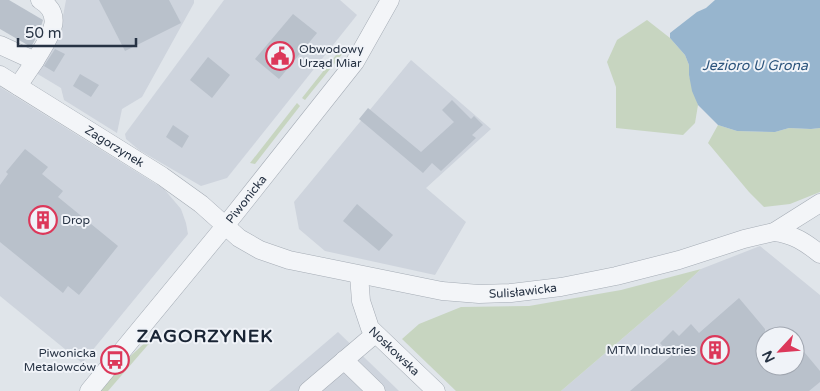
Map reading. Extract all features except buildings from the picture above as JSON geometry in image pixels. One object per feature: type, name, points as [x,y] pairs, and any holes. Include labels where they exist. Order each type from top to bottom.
[{"type":"street","points":[[18,86],[52,32],[54,17],[51,10],[40,0]]},
{"type":"street","name":"Piwonicka","points":[[89,391],[225,226],[355,62],[390,0]]},
{"type":"street","points":[[0,45],[35,61]]},
{"type":"street","name":"Zagorzynek","points":[[0,75],[182,189],[225,226]]},
{"type":"street","name":"Sulisławicka","points":[[225,226],[244,241],[274,256],[290,260],[442,291],[479,294],[511,293],[561,287],[616,276],[679,260],[744,239],[774,232],[820,203]]},
{"type":"street","points":[[774,232],[787,233],[797,237],[820,254]]},
{"type":"street","name":"Noskowska","points":[[359,275],[359,289],[367,322],[375,334],[436,391]]},
{"type":"street","points":[[308,391],[375,334]]},
{"type":"street","points":[[344,360],[376,391]]},
{"type":"shaded area","points":[[66,0],[194,0],[142,97],[122,109],[117,133],[64,100],[61,88],[36,73],[60,32]]},
{"type":"shaded area","points":[[224,0],[340,0],[357,15],[227,178],[201,186],[139,150],[126,139],[125,134]]},
{"type":"shaded area","points":[[411,60],[491,129],[426,188],[466,222],[435,275],[325,251],[299,229],[294,202]]},
{"type":"shaded area","points":[[0,87],[164,189],[181,209],[186,223],[188,234],[82,363],[0,296]]},
{"type":"shaded area","points":[[760,246],[820,295],[820,391],[561,391],[701,269]]},
{"type":"shaded area","points":[[338,332],[399,391],[269,391]]},
{"type":"green space","points":[[647,20],[670,38],[685,55],[689,65],[689,75],[698,105],[695,123],[683,135],[616,128],[616,87],[607,62],[617,40]]},
{"type":"green space","points":[[340,50],[343,53],[305,100],[302,98]]},
{"type":"green space","points":[[297,103],[300,106],[255,164],[250,163]]},
{"type":"green space","points":[[718,125],[737,131],[775,132],[789,128],[820,128],[820,192],[790,204],[764,207],[708,143]]},
{"type":"green space","points":[[701,269],[561,391],[456,391],[402,339],[419,324],[461,307],[529,306],[621,290]]},
{"type":"green space","points":[[151,337],[153,339],[108,391],[100,391],[122,364]]},
{"type":"water","name":"Jezioro U Grona","points":[[715,0],[820,0],[820,128],[789,128],[775,132],[737,131],[718,125],[698,105],[692,91],[689,65],[685,55],[670,38],[670,33]]},
{"type":"place","name":"Obwodowy Urząd Miar","points":[[280,56]]},
{"type":"place","name":"Drop","points":[[43,220]]},
{"type":"place","name":"MTM Industries","points":[[715,350]]},
{"type":"place","name":"Piwonicka Metalowców","points":[[115,360]]},
{"type":"district","name":"ZAGORZYNEK","points":[[205,336]]}]
